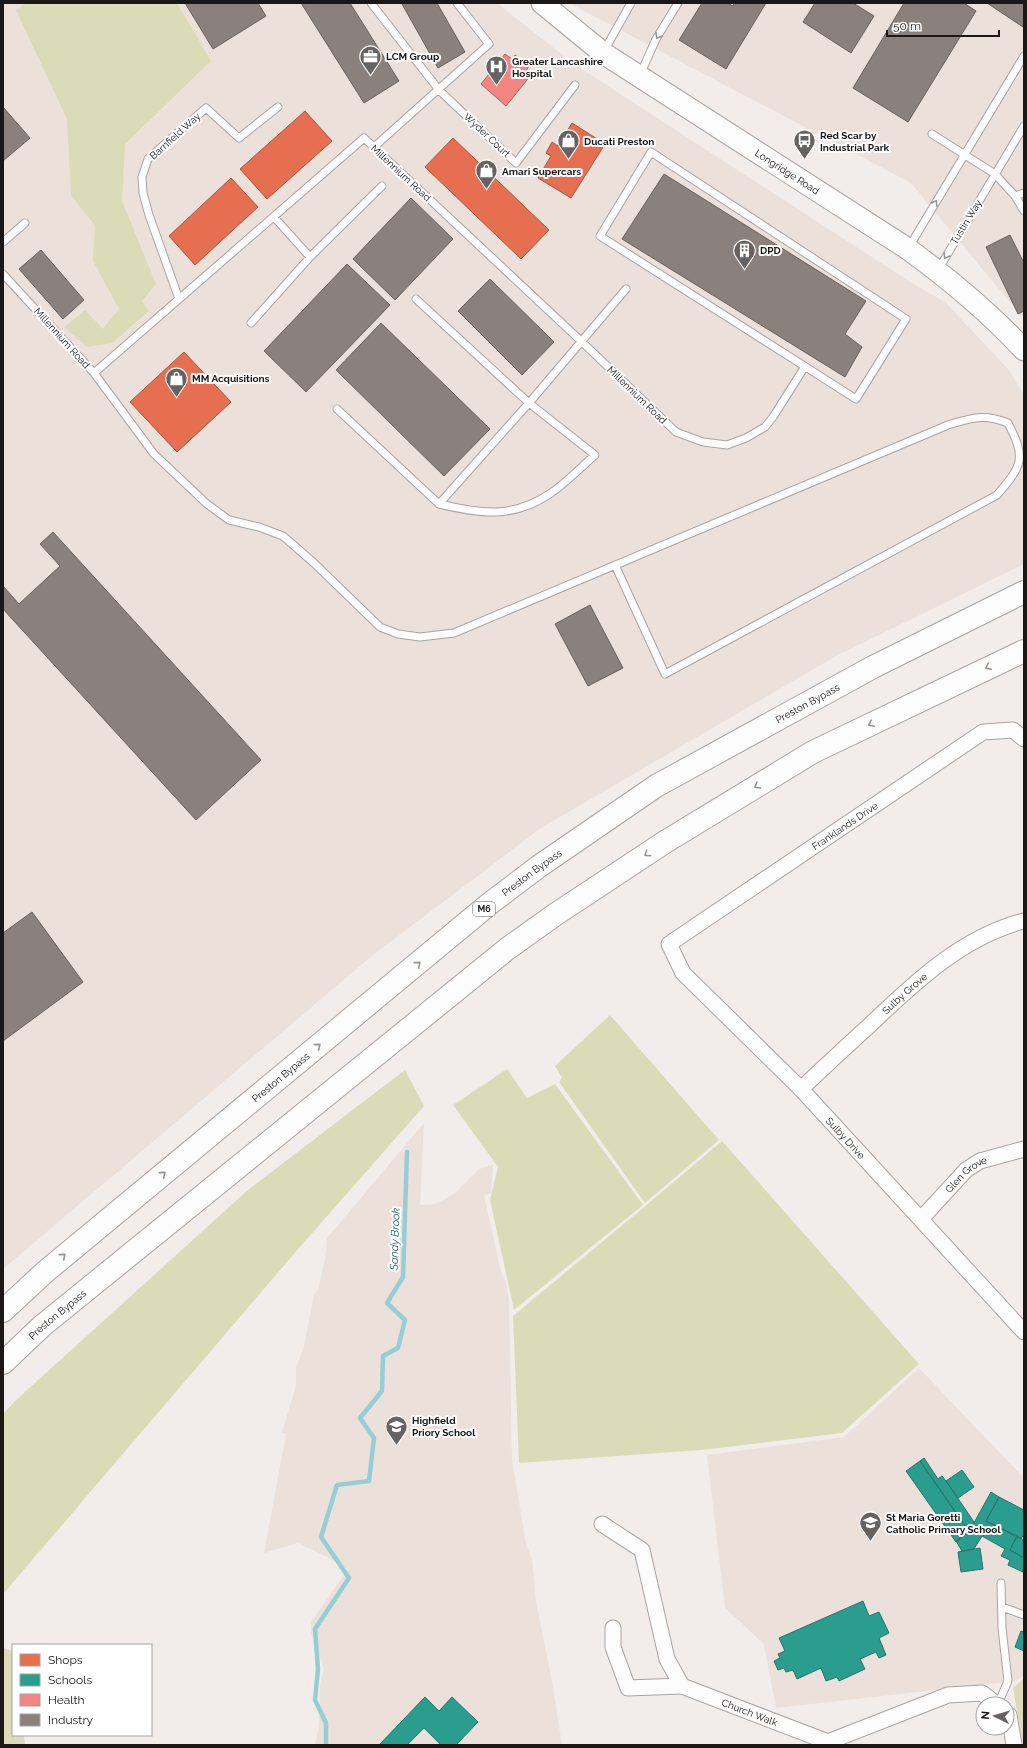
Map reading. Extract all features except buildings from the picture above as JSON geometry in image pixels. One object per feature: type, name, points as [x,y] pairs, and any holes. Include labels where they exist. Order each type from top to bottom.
[{"type":"highway","name":"Preston Bypass","points":[[3,1311],[44,1272],[488,905],[538,867],[656,786],[873,667],[1024,592]]},
{"type":"highway","name":"Preston Bypass","points":[[3,1364],[42,1326],[501,954],[556,914],[665,842],[813,752],[1024,651]]},
{"type":"highway","name":"M6","points":[[3,1305],[44,1272]]},
{"type":"main road","name":"Longridge Road","points":[[542,3],[603,53],[908,249],[938,270],[972,299],[1024,350]]},
{"type":"street","name":"Franklands Drive","points":[[669,944],[983,732],[1013,730],[1024,739]]},
{"type":"street","name":"Sulby Grove","points":[[801,1089],[919,979],[950,956],[980,937],[1011,924],[1024,921]]},
{"type":"street","name":"Sulby Drive","points":[[669,944],[683,973],[801,1089],[1024,1332]]},
{"type":"street","name":"Glen Grove","points":[[921,1219],[966,1170],[980,1161],[1024,1149]]},
{"type":"street","points":[[602,1524],[642,1550],[667,1659],[682,1686],[628,1688],[613,1646],[613,1628]]},
{"type":"street","name":"Church Walk","points":[[682,1686],[828,1742],[948,1695],[982,1693],[986,1696]]},
{"type":"lane","name":"Wyder Court","points":[[371,3],[439,90],[516,163],[575,85]]},
{"type":"lane","points":[[374,147],[489,44],[457,3]]},
{"type":"lane","points":[[603,53],[631,3]]},
{"type":"lane","points":[[639,75],[656,39],[678,3]]},
{"type":"lane","points":[[908,249],[1024,56]]},
{"type":"lane","name":"Barnfield Way","points":[[179,299],[156,240],[143,193],[142,176],[148,159],[206,108],[239,138],[278,107]]},
{"type":"lane","name":"Tustin Way","points":[[938,270],[1024,126]]},
{"type":"lane","points":[[932,134],[995,174],[1015,196],[1024,211]]},
{"type":"lane","name":"Millennium Road","points":[[3,274],[94,373],[364,138],[676,432],[703,442],[727,445],[746,438],[765,427],[787,397],[804,368]]},
{"type":"lane","points":[[652,152],[906,319],[856,399],[804,368],[600,236],[652,152]]},
{"type":"lane","points":[[251,323],[310,257],[382,186]]},
{"type":"lane","points":[[1015,196],[1024,193]]},
{"type":"lane","points":[[274,217],[310,257]]},
{"type":"lane","points":[[3,242],[25,223]]},
{"type":"lane","points":[[439,504],[529,403],[626,289]]},
{"type":"lane","points":[[337,409],[439,504],[476,511],[495,512],[522,509],[551,493],[594,455],[529,403],[416,299]]},
{"type":"lane","points":[[94,373],[154,454],[206,504],[229,520],[260,527],[282,536],[314,563],[380,627],[398,634],[420,637],[454,633],[615,565],[941,428],[974,418],[993,417],[1008,423],[1020,453],[1015,474],[997,495],[665,674],[615,565]]},
{"type":"lane","points":[[1001,1583],[1008,1681],[1001,1696]]},
{"type":"lane","points":[[1002,1607],[1024,1615]]},
{"type":"shaded area","points":[[3,3],[497,3],[574,64],[915,285],[945,302],[1009,370],[1024,395],[1024,564],[836,656],[541,828],[373,955],[3,1269]]},
{"type":"shaded area","points":[[569,3],[1024,3],[1024,319],[911,183]]},
{"type":"shaded area","name":"Highfield Priory School","points":[[424,1123],[420,1205],[434,1204],[447,1198],[455,1193],[477,1171],[483,1167],[493,1165],[491,1193],[484,1195],[509,1300],[512,1459],[526,1544],[532,1559],[536,1601],[552,1681],[562,1745],[315,1745],[319,1725],[320,1685],[324,1668],[311,1633],[311,1622],[348,1569],[298,1543],[264,1553],[286,1434],[282,1433],[296,1385],[296,1368],[304,1346],[314,1294],[318,1290],[325,1258],[327,1238]]},
{"type":"shaded area","name":"St Maria Goretti Catholic Primary School","points":[[919,1368],[1024,1478],[1024,1675],[1016,1681],[776,1708],[764,1644],[725,1608],[707,1455],[844,1437]]},
{"type":"green space","points":[[26,3],[177,3],[211,61],[125,144],[122,201],[156,284],[142,301],[149,311],[112,343],[87,347],[64,327],[85,310],[103,329],[119,309],[93,261],[95,226],[71,195],[67,119],[16,10]]},
{"type":"green space","points":[[610,1015],[719,1140],[645,1203],[559,1082],[562,1078],[555,1066]]},
{"type":"green space","points":[[507,1069],[527,1098],[555,1084],[643,1205],[514,1310],[490,1200],[498,1167],[453,1105]]},
{"type":"green space","points":[[405,1070],[424,1106],[299,1248],[3,1594],[3,1414],[15,1401],[249,1189]]},
{"type":"green space","points":[[722,1141],[919,1364],[842,1433],[701,1450],[519,1463],[513,1316]]},
{"type":"green space","points":[[3,1648],[12,1651],[12,1736],[24,1736],[25,1745],[3,1745]]},
{"type":"green space","points":[[1024,1678],[1024,1745],[1023,1745],[1013,1688]]},
{"type":"waterway","name":"Sandy Brook","points":[[326,1745],[326,1723],[315,1700],[318,1669],[315,1629],[349,1578],[321,1537],[337,1485],[369,1481],[374,1438],[360,1418],[382,1391],[383,1356],[398,1348],[405,1320],[387,1303],[403,1277],[407,1152]]},
{"type":"place","name":"LCM Group","points":[[371,76]]},
{"type":"place","name":"Greater Lancashire Hospital","points":[[496,86]]},
{"type":"place","name":"Ducati Preston","points":[[569,160]]},
{"type":"place","name":"Red Scar by Industrial Park","points":[[805,160]]},
{"type":"place","name":"Amari Supercars","points":[[486,190]]},
{"type":"place","name":"DPD","points":[[744,270]]},
{"type":"place","name":"MM Acquisitions","points":[[176,398]]},
{"type":"place","name":"Highfield Priory School","points":[[397,1446]]},
{"type":"place","name":"St Maria Goretti Catholic Primary School","points":[[871,1542]]}]
